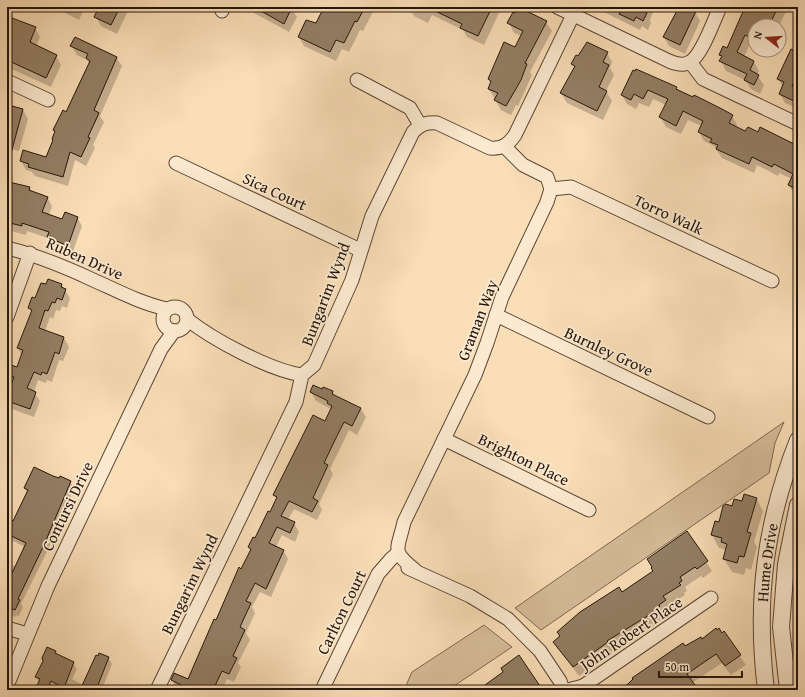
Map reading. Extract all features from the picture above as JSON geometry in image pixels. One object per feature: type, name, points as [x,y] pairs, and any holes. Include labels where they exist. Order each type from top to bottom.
[{"type":"street","points":[[556,7],[669,62],[682,64],[690,62],[697,55],[720,7]]},
{"type":"street","points":[[357,80],[410,108],[420,125],[429,122],[437,123],[490,148],[499,149],[515,135],[573,15]]},
{"type":"street","points":[[690,62],[703,79],[798,124]]},
{"type":"street","points":[[7,81],[48,100]]},
{"type":"street","name":"Bungarim Wynd","points":[[157,690],[296,402],[302,375],[314,365],[352,280],[360,250],[372,216],[413,132],[420,125]]},
{"type":"street","points":[[504,146],[523,165],[547,177],[551,189]]},
{"type":"street","name":"Sica Court","points":[[176,163],[360,250]]},
{"type":"street","name":"Torro Walk","points":[[551,189],[571,187],[772,281]]},
{"type":"street","name":"Graman Way","points":[[394,556],[404,522],[481,359],[502,297],[548,202],[551,189]]},
{"type":"street","name":"Ruben Drive","points":[[7,248],[30,253],[81,274],[147,305],[173,322]]},
{"type":"street","points":[[7,317],[30,253]]},
{"type":"street","name":"Burnley Grove","points":[[496,316],[708,417]]},
{"type":"street","points":[[173,322],[204,332],[286,373],[302,375]]},
{"type":"street","name":"Contursi Drive","points":[[8,685],[27,634],[48,586],[173,322]]},
{"type":"street","name":"Brighton Place","points":[[444,439],[589,510]]},
{"type":"street","name":"Hume Drive","points":[[766,690],[762,658],[765,562],[777,504],[798,440]]},
{"type":"street","name":"Hume Drive","points":[[788,690],[781,627],[786,564],[798,505]]},
{"type":"street","points":[[394,556],[401,558],[415,570],[470,596],[508,619],[540,651],[560,681],[563,690]]},
{"type":"street","name":"Carlton Court","points":[[322,690],[378,574],[394,556]]},
{"type":"street","name":"John Robert Place","points":[[568,690],[583,686],[711,598]]},
{"type":"street","points":[[7,628],[27,634]]},
{"type":"shaded area","points":[[784,422],[775,443],[769,473],[541,630],[515,608]]},
{"type":"shaded area","points":[[484,625],[512,647],[448,690],[404,690],[412,672]]},
{"type":"building","points":[[99,7],[120,7],[111,25],[94,17]]},
{"type":"building","points":[[254,7],[292,7],[284,24]]},
{"type":"building","points":[[324,7],[365,7],[357,22],[355,21],[344,43],[336,40],[330,52],[298,37],[306,20],[316,23]]},
{"type":"building","points":[[427,7],[492,7],[478,36],[460,28],[462,24]]},
{"type":"building","points":[[518,7],[547,21],[525,63],[527,64],[521,80],[506,106],[494,100],[498,93],[488,89],[491,81],[488,79],[504,42],[515,47],[523,31],[507,23],[513,12],[515,13]]},
{"type":"building","points":[[622,7],[646,7],[644,11],[647,13],[643,21],[636,17],[634,21],[619,14]]},
{"type":"building","points":[[679,7],[687,7],[696,11],[680,45],[663,37]]},
{"type":"building","points":[[745,7],[778,7],[773,18],[747,18],[747,36],[745,35],[737,52],[754,61],[750,70],[759,75],[754,85],[744,80],[747,74],[719,61],[722,56],[719,55],[723,46],[727,48]]},
{"type":"building","points":[[12,18],[36,27],[30,42],[57,55],[46,78],[7,60],[7,32]]},
{"type":"building","points":[[75,37],[117,57],[94,110],[99,113],[88,137],[90,138],[81,157],[70,152],[63,177],[28,167],[29,164],[20,161],[23,150],[46,157],[53,140],[55,131],[53,130],[63,110],[66,112],[90,61],[86,58],[88,54],[70,46]]},
{"type":"building","points":[[587,42],[608,52],[603,62],[609,65],[599,87],[607,91],[597,111],[560,93],[575,66],[571,64],[576,55],[578,56]]},
{"type":"building","points":[[791,49],[798,52],[798,73],[792,86],[798,89],[798,103],[779,94],[784,82],[777,79]]},
{"type":"building","points":[[636,69],[677,87],[676,89],[693,97],[694,95],[733,115],[729,123],[745,131],[748,127],[758,132],[760,127],[798,146],[798,190],[788,185],[793,174],[774,164],[772,167],[752,157],[749,164],[716,149],[718,145],[710,142],[712,139],[698,132],[703,121],[683,111],[676,126],[659,117],[668,99],[648,90],[643,99],[634,94],[631,100],[621,95],[633,70],[635,71]]},
{"type":"building","points":[[12,106],[23,109],[10,157],[7,157],[7,107],[11,108]]},
{"type":"building","points":[[9,182],[30,187],[29,190],[48,197],[42,212],[62,219],[65,212],[78,217],[68,246],[47,237],[49,232],[22,223],[22,226],[10,223],[11,216],[8,215],[9,212],[7,211]]},
{"type":"building","points":[[48,279],[62,284],[61,287],[66,289],[62,300],[57,298],[55,303],[52,302],[48,311],[45,310],[39,328],[64,337],[59,354],[55,352],[47,374],[42,372],[41,375],[34,372],[27,388],[36,392],[30,409],[7,401],[7,395],[14,377],[7,374],[11,365],[17,367],[23,350],[17,348],[32,310],[28,308],[32,297],[35,298],[41,283],[46,284]]},
{"type":"building","points":[[313,385],[322,389],[323,387],[333,391],[332,394],[361,408],[352,426],[344,422],[324,463],[328,465],[313,498],[318,501],[312,512],[289,501],[281,516],[295,522],[290,533],[277,527],[269,543],[284,550],[266,589],[255,583],[246,601],[251,603],[240,627],[245,630],[233,656],[237,658],[229,674],[222,671],[213,690],[191,690],[171,680],[174,673],[188,679],[214,619],[216,620],[239,567],[241,569],[251,549],[248,547],[253,537],[255,538],[268,511],[270,512],[277,497],[273,495],[313,415],[325,421],[332,406],[327,403],[328,401],[310,392]]},
{"type":"building","points":[[34,467],[53,476],[59,478],[60,476],[71,481],[44,545],[18,599],[20,600],[15,610],[7,607],[7,593],[11,583],[8,582],[26,543],[7,534],[7,518],[13,521],[28,490],[24,488]]},
{"type":"building","points":[[744,494],[757,498],[747,532],[751,533],[744,557],[739,556],[737,563],[723,559],[727,544],[721,542],[722,538],[711,535],[715,521],[719,522],[723,506],[726,504],[732,506],[734,499],[742,501]]},
{"type":"building","points":[[687,531],[708,561],[697,569],[695,567],[680,577],[682,581],[679,583],[681,585],[663,596],[666,600],[659,605],[660,606],[654,612],[607,641],[608,642],[573,667],[553,642],[560,636],[557,632],[580,612],[619,587],[622,592],[653,571],[647,559]]},
{"type":"building","points":[[716,628],[717,630],[719,628],[722,633],[724,631],[741,655],[725,666],[716,654],[687,674],[695,685],[688,690],[619,690],[628,684],[633,679],[632,678],[683,643],[685,646],[701,637],[702,639]]},
{"type":"building","points":[[47,647],[56,651],[55,653],[74,662],[64,688],[51,681],[47,690],[35,690],[40,679],[35,677],[43,661],[42,658]]},
{"type":"building","points":[[99,653],[109,657],[96,690],[80,690],[96,655],[98,656]]},
{"type":"building","points":[[519,655],[540,686],[535,690],[478,690],[503,672],[501,668]]}]
